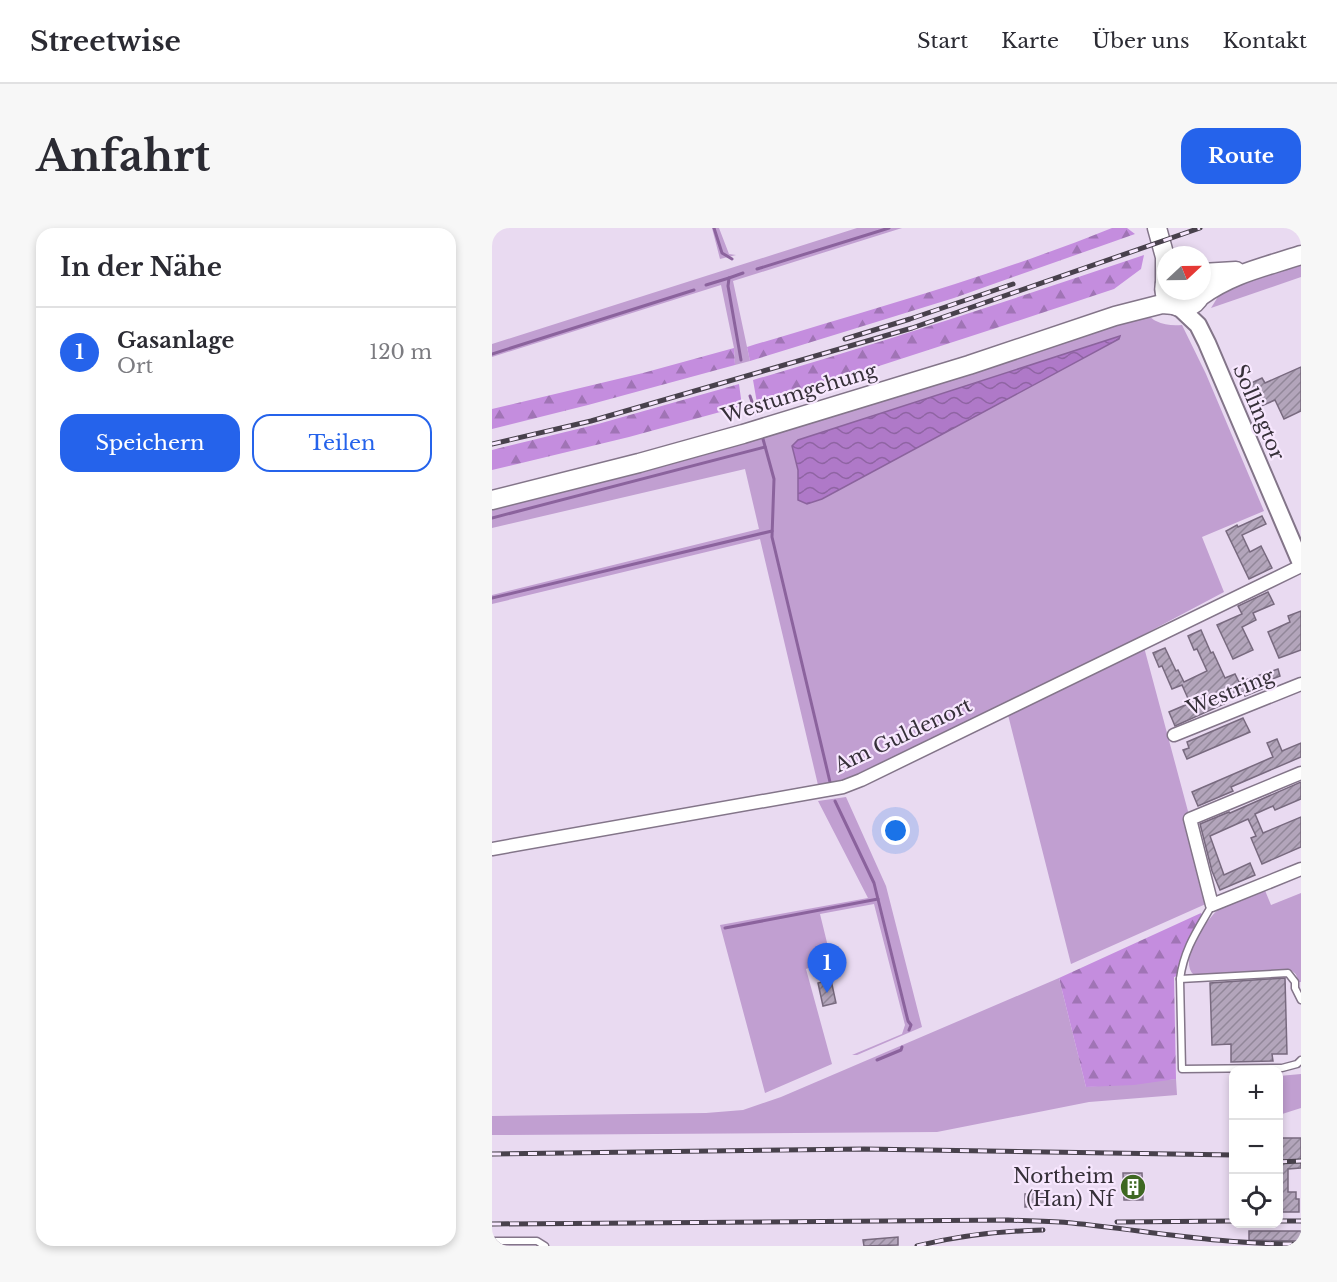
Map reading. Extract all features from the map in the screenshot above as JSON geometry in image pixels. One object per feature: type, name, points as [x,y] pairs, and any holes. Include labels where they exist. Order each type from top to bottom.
[{"type":"main road","points":[[1157,228],[1168,246]]},
{"type":"main road","points":[[1157,228],[1162,246]]},
{"type":"main road","points":[[1211,288],[1250,270],[1301,255]]},
{"type":"main road","points":[[1211,272],[1250,270]]},
{"type":"main road","name":"Westumgehung","points":[[1116,316],[1145,301],[1157,292]]},
{"type":"main road","points":[[1170,300],[1177,306]]},
{"type":"main road","name":"Westumgehung","points":[[492,500],[742,434],[1116,316],[1161,304],[1190,306],[1195,300]]},
{"type":"main road","name":"Sollingtor","points":[[1201,300],[1201,317],[1207,343]]},
{"type":"main road","name":"Sollingtor","points":[[1177,306],[1198,326],[1207,343],[1300,557]]},
{"type":"street","name":"Am Guldenort","points":[[492,849],[843,787],[861,780],[1300,557]]},
{"type":"street","name":"Westring","points":[[1174,735],[1301,684]]},
{"type":"street","points":[[1301,773],[1190,819],[1212,905],[1301,869]]},
{"type":"lane","points":[[1212,905],[1190,942],[1183,961],[1180,979],[1182,1069],[1282,1068],[1297,1064],[1301,1060]]},
{"type":"lane","points":[[1180,979],[1288,973],[1295,982],[1295,988],[1301,1000]]},
{"type":"lane","points":[[492,1241],[537,1241],[545,1246]]},
{"type":"shaded area","points":[[712,228],[719,228],[729,254],[736,255],[720,259]]},
{"type":"shaded area","points":[[857,228],[902,228],[733,281],[750,361],[735,365],[734,348],[721,285],[492,357],[492,344]]},
{"type":"shaded area","points":[[1301,262],[1301,277],[1211,308],[1224,287]]},
{"type":"shaded area","points":[[1142,315],[1165,324],[1182,325],[1206,374],[1264,511],[1202,537],[1224,592],[1141,636],[1189,815],[1208,903],[1071,964],[1005,703],[852,778],[818,785],[760,539],[492,604],[492,595],[759,529],[745,469],[492,528],[492,508]]},
{"type":"shaded area","points":[[846,797],[886,886],[922,1027],[857,1055],[852,1055],[902,1034],[905,1025],[874,904],[820,914],[831,959],[806,969],[832,1064],[765,1093],[720,925],[868,898],[818,801]]},
{"type":"shaded area","points":[[1264,888],[1271,905],[1301,893],[1301,982],[1298,982],[1296,974],[1290,970],[1194,975],[1190,969],[1191,950],[1208,920],[1224,905]]},
{"type":"shaded area","points":[[1059,978],[1086,1087],[1176,1079],[1177,1095],[1089,1102],[937,1132],[492,1135],[492,1116],[706,1113],[743,1110],[781,1097]]},
{"type":"shaded area","points":[[1301,1074],[1301,1108],[1283,1114],[1283,1076]]},
{"type":"green space","points":[[1112,228],[1127,228],[1135,234],[954,298],[750,361],[747,347],[976,277]]},
{"type":"green space","points":[[1144,255],[1141,269],[1114,289],[842,378],[757,403],[753,380],[949,320]]},
{"type":"green space","points":[[734,348],[735,365],[492,429],[492,409],[643,373]]},
{"type":"green space","points":[[739,384],[742,406],[629,437],[492,470],[492,450],[598,424]]},
{"type":"green space","points":[[1201,913],[1184,952],[1177,976],[1174,977],[1176,1079],[1134,1085],[1086,1087],[1059,978]]},
{"type":"water","points":[[1120,336],[1119,339],[822,499],[807,504],[798,500],[798,470],[792,446],[798,440]]},
{"type":"building","points":[[1301,367],[1301,411],[1284,419],[1275,400],[1259,407],[1249,384],[1262,378],[1265,383]]},
{"type":"building","points":[[1262,516],[1266,524],[1242,535],[1250,552],[1261,546],[1272,568],[1249,579],[1226,531]]},
{"type":"building","points":[[1268,592],[1274,604],[1253,613],[1256,620],[1242,627],[1253,650],[1233,659],[1217,625],[1242,614],[1238,606]]},
{"type":"building","points":[[1301,611],[1301,650],[1279,658],[1268,632],[1290,622],[1288,616]]},
{"type":"building","points":[[1201,630],[1225,678],[1235,674],[1239,682],[1278,669],[1280,676],[1260,684],[1262,689],[1245,696],[1243,692],[1222,700],[1224,704],[1175,726],[1169,712],[1190,703],[1182,685],[1172,689],[1162,666],[1159,667],[1153,653],[1165,648],[1184,682],[1207,671],[1188,636]]},
{"type":"building","points":[[1243,718],[1250,732],[1187,759],[1183,750],[1189,748],[1187,742]]},
{"type":"building","points":[[1277,739],[1282,751],[1301,743],[1301,757],[1231,787],[1233,791],[1198,806],[1192,792],[1273,757],[1267,743]]},
{"type":"building","points":[[1301,782],[1301,799],[1275,810],[1273,806],[1255,814],[1263,833],[1301,817],[1301,847],[1262,864],[1251,838],[1256,836],[1248,819],[1210,836],[1224,875],[1250,863],[1255,875],[1220,890],[1212,871],[1200,824]]},
{"type":"building","points":[[1285,978],[1287,1054],[1272,1054],[1273,1061],[1231,1062],[1231,1044],[1212,1045],[1210,983]]},
{"type":"building","points":[[831,980],[836,1003],[823,1006],[818,983]]},
{"type":"building","points":[[1283,1138],[1301,1138],[1301,1168],[1288,1169],[1288,1192],[1296,1192],[1296,1199],[1299,1199],[1299,1212],[1283,1212]]},
{"type":"building","name":"Northeim (Han) Nf","points":[[1123,1173],[1142,1173],[1143,1200],[1124,1200]]},
{"type":"building","points":[[1049,1193],[1050,1206],[1025,1207],[1025,1194]]},
{"type":"building","points":[[1249,1231],[1301,1231],[1301,1241],[1249,1240]]},
{"type":"building","points":[[898,1237],[898,1245],[864,1246],[863,1240]]},
{"type":"waterway","points":[[714,228],[722,253],[732,259]]},
{"type":"waterway","points":[[757,269],[889,228]]},
{"type":"waterway","points":[[741,360],[728,286],[729,278],[743,273]]},
{"type":"waterway","points":[[706,285],[729,278]]},
{"type":"waterway","points":[[492,354],[694,290]]},
{"type":"waterway","points":[[750,396],[756,413]]},
{"type":"waterway","points":[[763,439],[774,479],[772,537],[830,782]]},
{"type":"waterway","points":[[492,518],[765,447]]},
{"type":"waterway","points":[[492,598],[772,531]]},
{"type":"waterway","points":[[835,801],[874,883],[908,1021],[911,1025],[909,1030]]},
{"type":"waterway","points":[[725,928],[878,899]]},
{"type":"waterway","points":[[877,1060],[901,1050],[902,1047]]},
{"type":"railway","points":[[492,444],[591,421],[912,328],[1200,228]]},
{"type":"railway","points":[[845,339],[1013,284]]},
{"type":"railway","points":[[492,1154],[864,1149],[1229,1155]]},
{"type":"railway","points":[[1283,1162],[1301,1161]]},
{"type":"railway","points":[[492,1224],[1008,1220],[1072,1223],[1244,1242],[1301,1244]]},
{"type":"railway","points":[[1117,1222],[1229,1221]]},
{"type":"railway","points":[[1283,1221],[1301,1221]]},
{"type":"railway","points":[[917,1246],[980,1234],[1043,1230]]},
{"type":"place","name":"Gasanlage","points":[[827,993]]},
{"type":"place","name":"Northeim (Han) Nf","points":[[1133,1187]]}]
